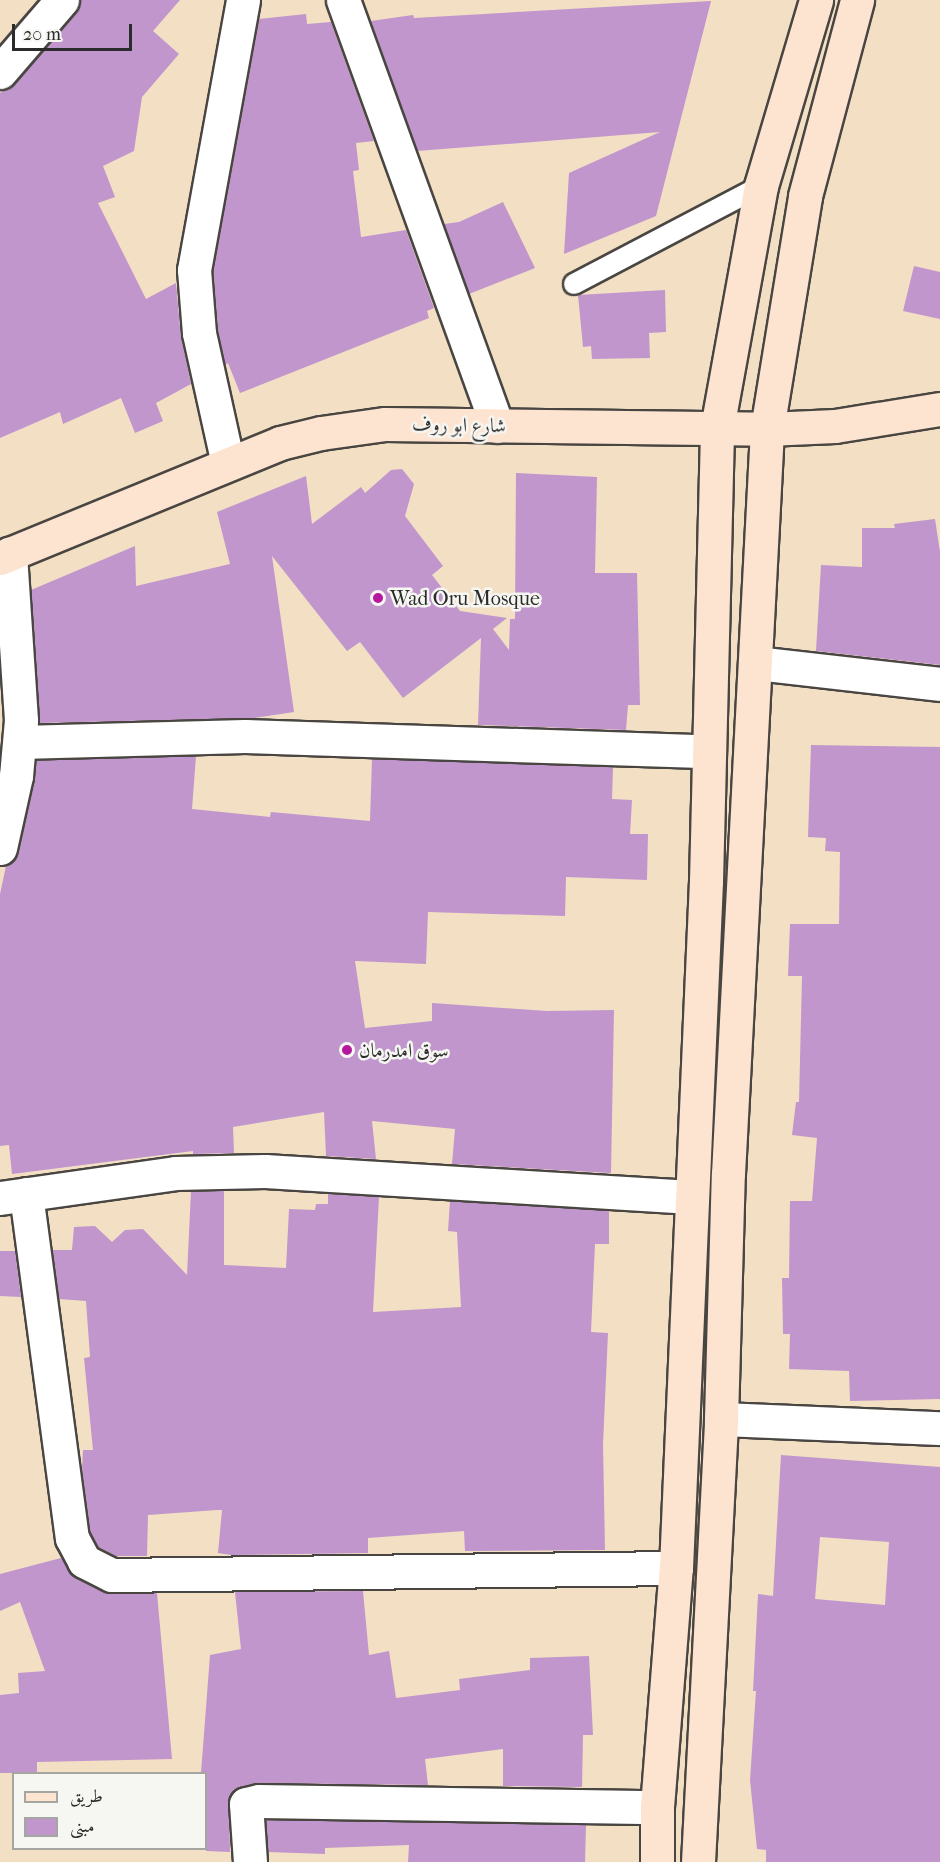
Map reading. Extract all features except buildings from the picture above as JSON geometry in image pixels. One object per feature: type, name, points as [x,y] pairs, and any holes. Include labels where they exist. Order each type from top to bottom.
[{"type":"main road","points":[[657,1862],[657,1807],[676,1568],[708,815],[717,428],[761,186],[816,0]]},
{"type":"main road","points":[[698,1862],[721,1419],[728,1174],[767,429],[805,196],[857,0]]},
{"type":"main road","name":"شارع ابو روف","points":[[5,555],[280,443],[321,432],[385,424],[767,429],[835,426],[940,409]]},
{"type":"main road","points":[[708,815],[748,817]]},
{"type":"street","points":[[0,72],[62,0]]},
{"type":"street","points":[[228,464],[199,333],[194,270],[243,0]]},
{"type":"street","points":[[343,0],[497,426]]},
{"type":"street","points":[[0,848],[20,742],[5,555]]},
{"type":"street","points":[[756,663],[940,684]]},
{"type":"street","points":[[20,742],[256,736],[709,752]]},
{"type":"street","points":[[676,1568],[112,1575],[84,1561],[72,1538],[13,1196],[175,1173],[265,1170],[691,1197]]},
{"type":"street","points":[[721,1419],[940,1428]]},
{"type":"street","points":[[250,1862],[246,1804],[259,1801],[657,1807]]},
{"type":"lane","points":[[574,284],[761,186]]},
{"type":"place","name":"Wad Oru Mosque","points":[[378,598]]},
{"type":"place","name":"سوق امدرمان","points":[[347,1050]]}]
